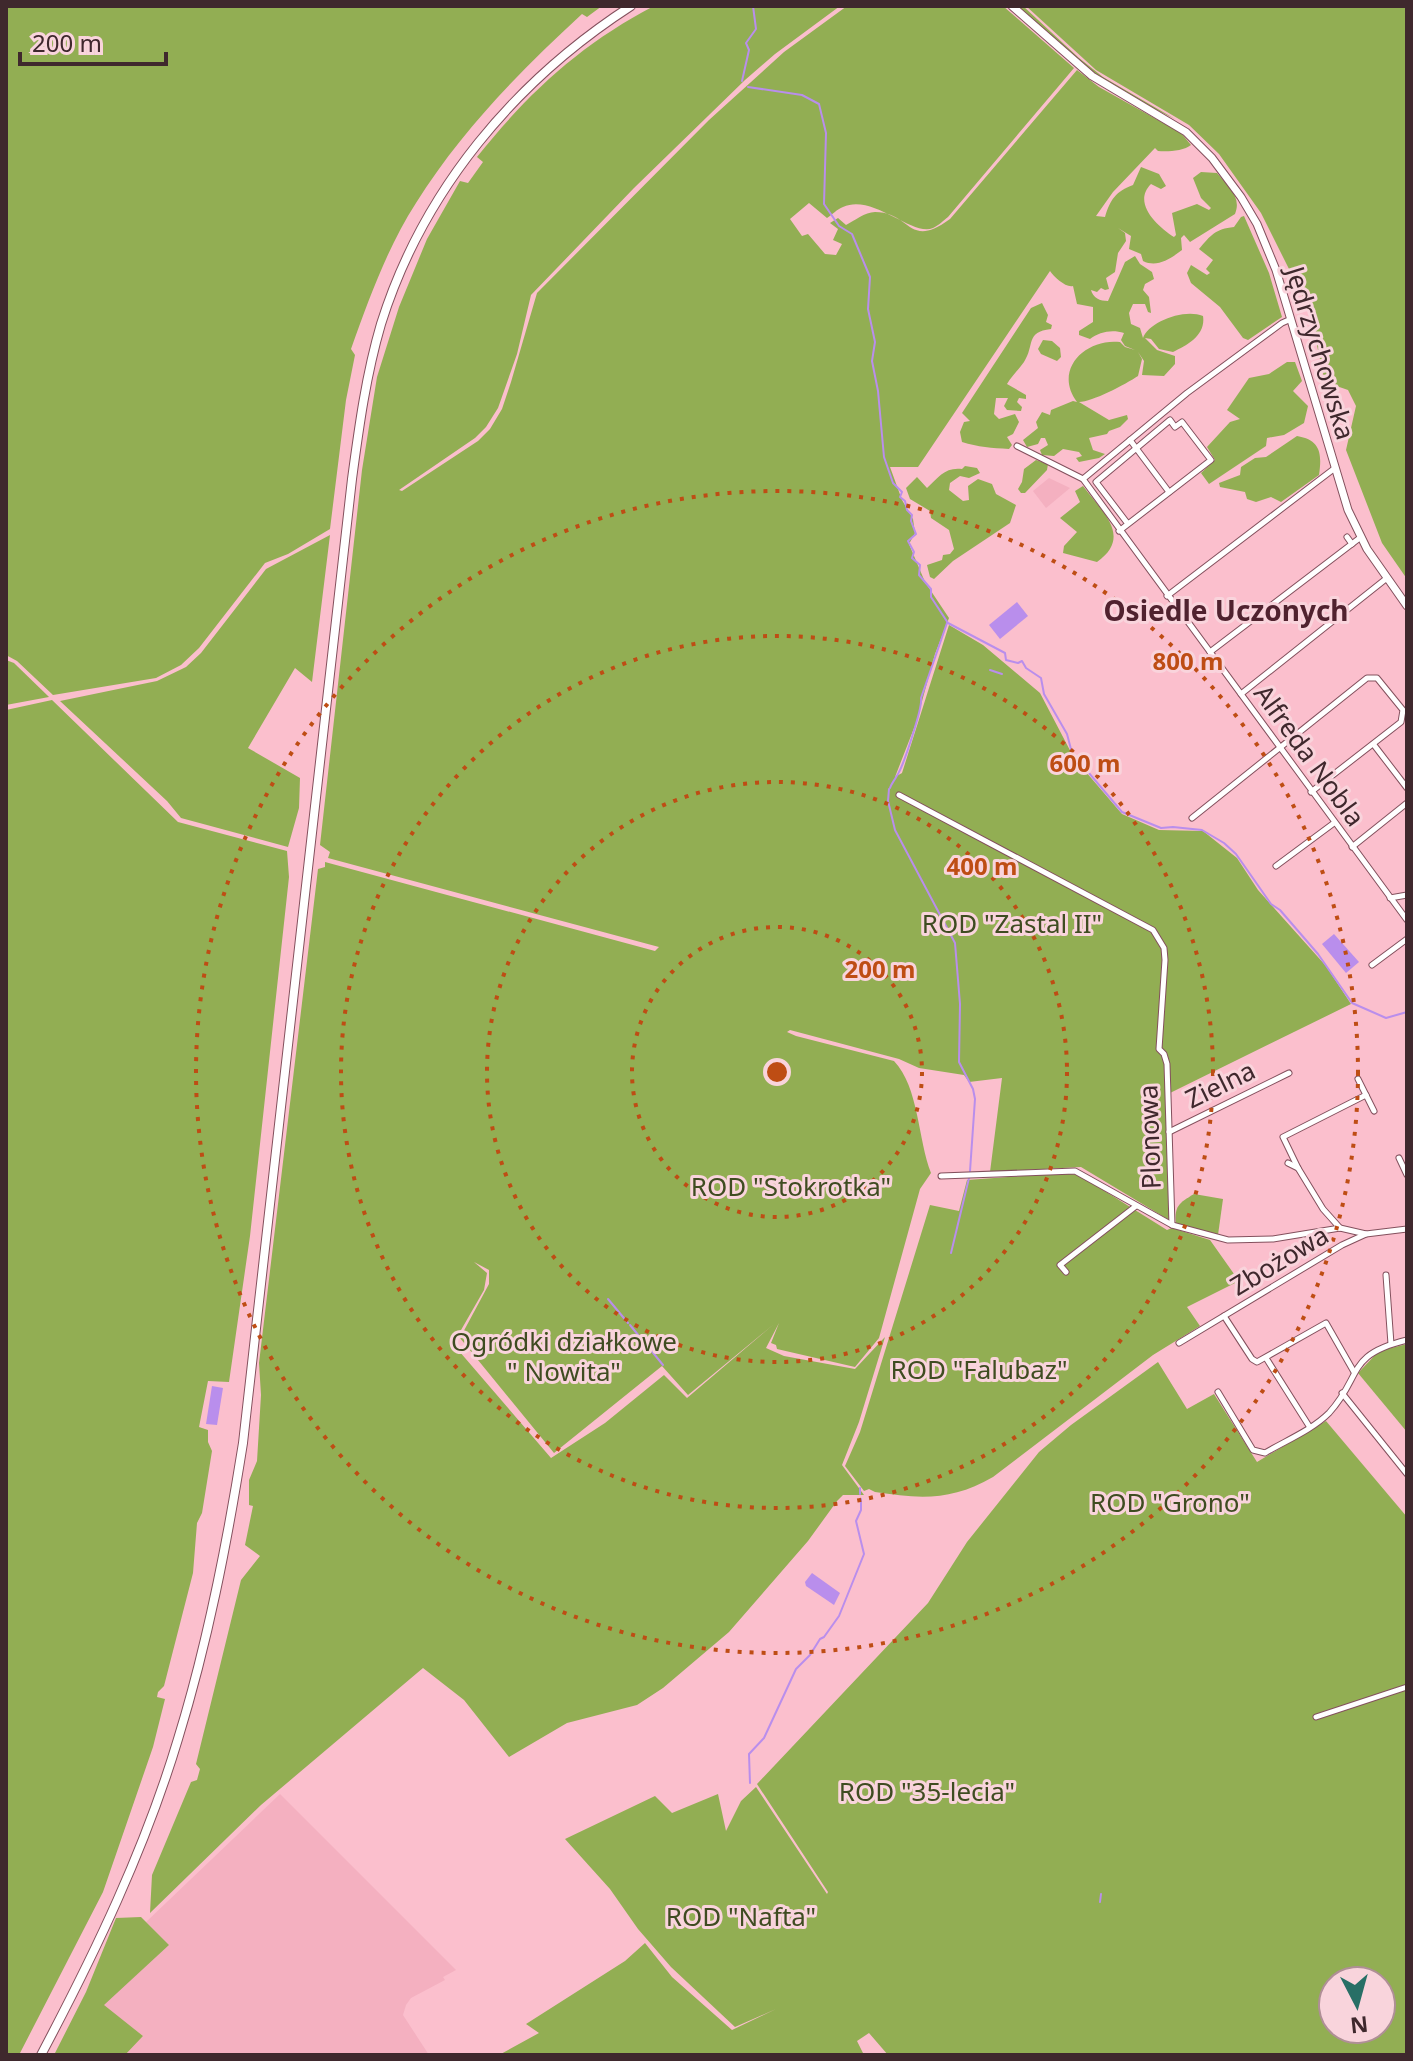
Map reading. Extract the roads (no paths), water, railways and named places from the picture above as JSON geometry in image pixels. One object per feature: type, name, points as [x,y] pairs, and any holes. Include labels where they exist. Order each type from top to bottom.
[{"type":"main road","points":[[41,2055],[97,1946],[158,1800],[200,1662],[227,1543],[243,1443],[352,479],[371,361],[410,250],[430,211],[465,160],[507,108],[537,78],[588,35],[631,6]]},
{"type":"main road","name":"Jędrzychowska","points":[[1012,6],[1092,76],[1175,124],[1212,158],[1253,215],[1276,270],[1348,510],[1361,537],[1407,606]]},
{"type":"street","points":[[1083,479],[1187,393],[1291,319]]},
{"type":"street","points":[[1119,531],[1211,460],[1182,422],[1175,427],[1170,420],[1096,482],[1128,524]]},
{"type":"street","points":[[1130,440],[1169,492]]},
{"type":"street","name":"Alfreda Nobla","points":[[1017,446],[1083,479],[1407,920]]},
{"type":"street","points":[[1167,596],[1335,468]]},
{"type":"street","points":[[1347,537],[1352,544]]},
{"type":"street","points":[[1210,652],[1361,537]]},
{"type":"street","points":[[1241,694],[1387,578]]},
{"type":"street","points":[[1192,818],[1367,678],[1377,678],[1403,710],[1401,722],[1311,792]]},
{"type":"street","points":[[1373,744],[1407,788]]},
{"type":"street","name":"Plonowa","points":[[899,795],[1153,930],[1164,948],[1165,960],[1159,1049],[1167,1064],[1172,1225]]},
{"type":"street","points":[[1352,847],[1407,803]]},
{"type":"street","points":[[1276,866],[1334,823]]},
{"type":"street","points":[[1389,898],[1407,895]]},
{"type":"street","points":[[1372,965],[1407,939]]},
{"type":"street","name":"Zielna","points":[[1169,1132],[1289,1073]]},
{"type":"street","points":[[1358,1079],[1374,1111]]},
{"type":"street","points":[[1340,1228],[1323,1209],[1283,1137],[1366,1095]]},
{"type":"street","points":[[1399,1158],[1407,1175]]},
{"type":"street","points":[[1288,1163],[1298,1168]]},
{"type":"street","points":[[941,1176],[1075,1171],[1172,1225],[1237,1241],[1273,1239],[1340,1228],[1366,1234]]},
{"type":"street","points":[[1066,1272],[1060,1265],[1136,1206]]},
{"type":"street","name":"Zbożowa","points":[[1179,1343],[1342,1245],[1366,1234],[1407,1229]]},
{"type":"street","points":[[1386,1275],[1391,1344]]},
{"type":"street","points":[[1224,1316],[1257,1362],[1324,1322],[1354,1372]]},
{"type":"street","points":[[1218,1392],[1253,1450],[1265,1453],[1331,1411],[1354,1372],[1372,1351],[1407,1340]]},
{"type":"street","points":[[1266,1358],[1309,1426]]},
{"type":"street","points":[[1342,1393],[1407,1474]]},
{"type":"street","points":[[1316,1717],[1407,1687]]},
{"type":"waterway","points":[[742,81],[749,50],[746,43],[756,29],[753,6]]},
{"type":"waterway","points":[[748,87],[802,95],[819,104],[826,133],[824,204],[839,226],[852,234],[870,277],[868,309],[875,342],[872,361],[884,457],[893,483],[902,492],[900,497],[912,515],[916,534],[908,541],[914,552],[912,558],[920,565],[919,575],[931,589],[931,597],[948,623],[1005,653],[1006,660],[1022,661],[1026,668],[1041,678],[1044,694],[1067,734],[1072,753],[1122,812],[1161,828],[1202,830],[1224,843],[1236,854],[1271,904],[1280,910],[1318,954],[1352,1003],[1386,1018],[1407,1012]]},
{"type":"waterway","points":[[890,788],[909,747],[921,698],[947,623]]},
{"type":"waterway","points":[[990,670],[1002,674]]},
{"type":"waterway","points":[[889,789],[888,801],[895,830],[955,943],[960,1004],[959,1062],[975,1099],[970,1171]]},
{"type":"waterway","points":[[951,1253],[969,1178]]},
{"type":"waterway","points":[[608,1299],[628,1323]]},
{"type":"waterway","points":[[630,1325],[648,1347]]},
{"type":"waterway","points":[[650,1349],[663,1365]]},
{"type":"waterway","points":[[860,1488],[860,1494]]},
{"type":"waterway","points":[[750,1783],[749,1754],[764,1738],[796,1669],[839,1616],[864,1554],[856,1521],[861,1510],[861,1499]]},
{"type":"waterway","points":[[1100,1902],[1101,1894]]},
{"type":"district","name":"Osiedle Uczonych","points":[[1226,610]]},
{"type":"park label","name":"ROD \"Zastal II\"","points":[[1012,923]]},
{"type":"park label","name":"ROD \"Stokrotka\"","points":[[791,1186]]},
{"type":"park label","name":"Ogródki działkowe \" Nowita\"","points":[[564,1356]]},
{"type":"park label","name":"ROD \"Falubaz\"","points":[[979,1369]]},
{"type":"park label","name":"ROD \"Grono\"","points":[[1170,1502]]},
{"type":"park label","name":"ROD \"35-lecia\"","points":[[927,1791]]},
{"type":"park label","name":"ROD \"Nafta\"","points":[[741,1916]]}]
